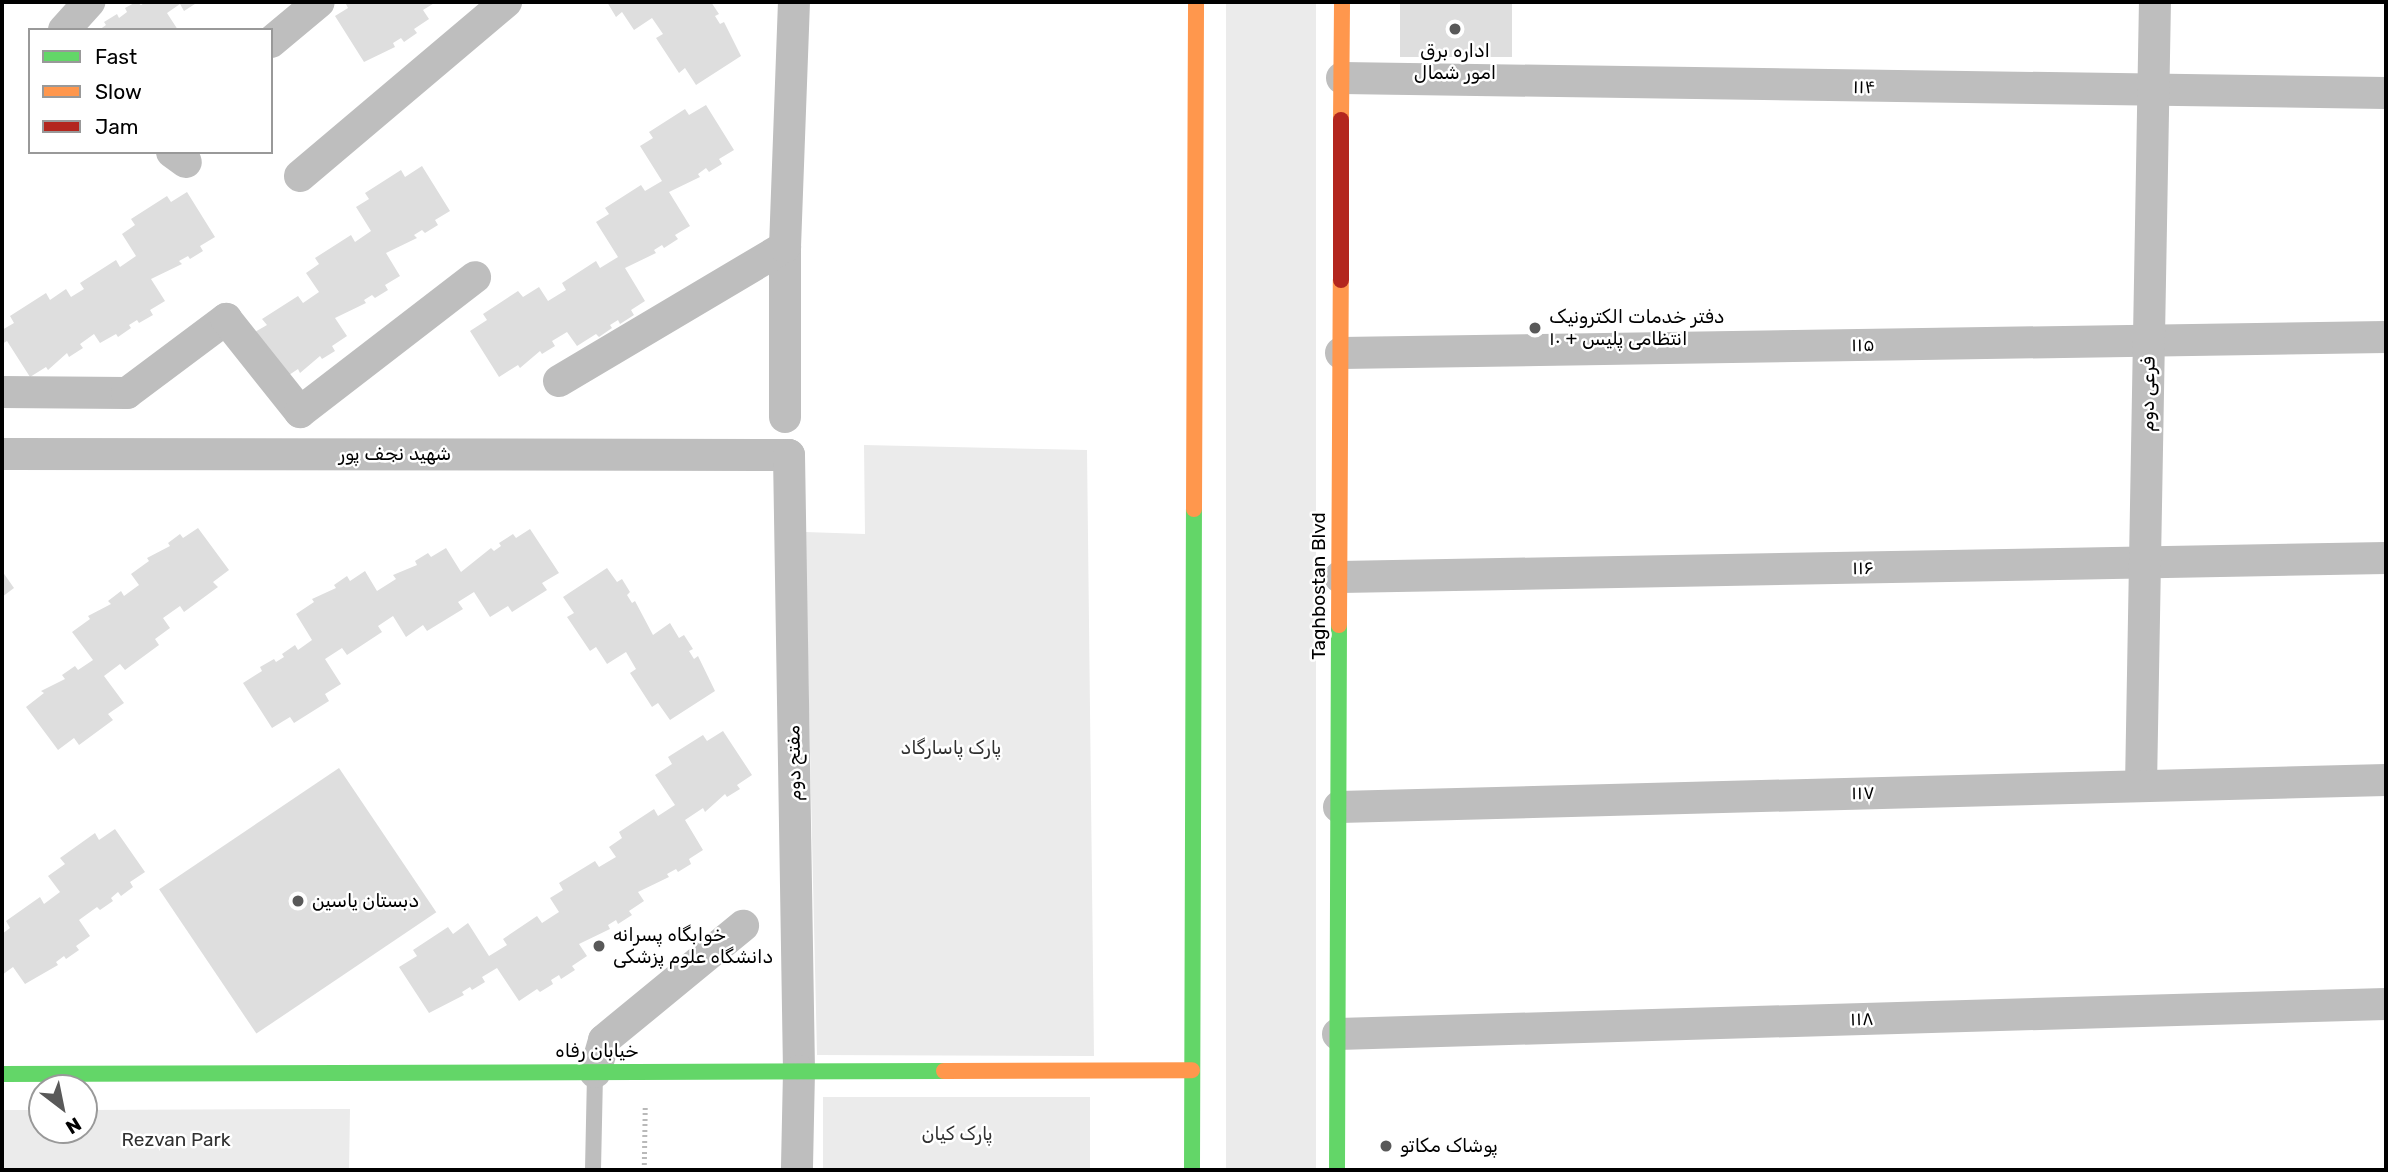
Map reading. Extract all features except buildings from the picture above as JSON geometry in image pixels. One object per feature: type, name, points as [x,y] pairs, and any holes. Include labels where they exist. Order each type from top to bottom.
[{"type":"main road","points":[[1192,1170],[1196,2]]},
{"type":"main road","name":"Taghbostan Blvd","points":[[1338,1170],[1342,2]]},
{"type":"main road","name":"خیابان رفاه","points":[[2,1073],[1192,1070]]},
{"type":"street","points":[[66,28],[89,2]]},
{"type":"street","points":[[273,39],[319,2]]},
{"type":"street","points":[[300,176],[506,2]]},
{"type":"street","points":[[785,417],[785,247],[794,2]]},
{"type":"street","name":"فرعی دوم","points":[[2141,786],[2155,2]]},
{"type":"street","name":"۱۱۴","points":[[1342,78],[2386,93]]},
{"type":"street","points":[[559,381],[785,247]]},
{"type":"street","points":[[2,392],[127,393],[226,318],[300,412],[475,277]]},
{"type":"street","name":"۱۱۵","points":[[1340,353],[2386,337]]},
{"type":"street","name":"شهید نجف پور","points":[[2,454],[789,455]]},
{"type":"street","name":"مفتح دوم","points":[[789,455],[799,1071],[797,1170]]},
{"type":"street","name":"۱۱۶","points":[[1340,578],[2386,558]]},
{"type":"street","name":"۱۱۷","points":[[1339,807],[2386,780]]},
{"type":"street","points":[[596,1072],[604,1040],[743,926]]},
{"type":"street","name":"۱۱۸","points":[[1338,1034],[2386,1004]]},
{"type":"lane","points":[[593,1170],[596,1072]]},
{"type":"path","points":[[644,1170],[646,1072]]},
{"type":"green space","points":[[1226,2],[1316,2],[1316,1170],[1226,1170]]},
{"type":"green space","name":"پارک پاسارگاد","points":[[864,445],[1087,450],[1094,1056],[817,1055],[805,532],[865,534]]},
{"type":"green space","name":"پارک کیان","points":[[823,1097],[1090,1097],[1090,1170],[823,1170]]},
{"type":"green space","name":"Rezvan Park","points":[[350,1109],[349,1170],[2,1170],[2,1110],[28,1110],[28,1144],[98,1144],[98,1110]]},
{"type":"traffic: fast","points":[[1192,1170],[1194,509]]},
{"type":"traffic: fast","points":[[1337,1170],[1339,625]]},
{"type":"traffic: fast","points":[[2,1074],[944,1071]]},
{"type":"traffic: slow","points":[[1194,509],[1196,2]]},
{"type":"traffic: slow","points":[[1341,120],[1342,2]]},
{"type":"traffic: slow","points":[[1339,625],[1341,280]]},
{"type":"traffic: slow","points":[[944,1071],[1192,1070]]},
{"type":"traffic: jam","points":[[1341,120],[1341,280]]},
{"type":"place","name":"اداره برق امور شمال","points":[[1455,29]]},
{"type":"place","name":"دفتر خدمات الکترونیک انتظامی پلیس + ۱۰","points":[[1535,328]]},
{"type":"place","name":"دبستان یاسین","points":[[298,901]]},
{"type":"place","name":"خوابگاه پسرانه دانشگاه علوم پزشکی","points":[[599,946]]},
{"type":"place","name":"پوشاک مکاتو","points":[[1386,1146]]}]
